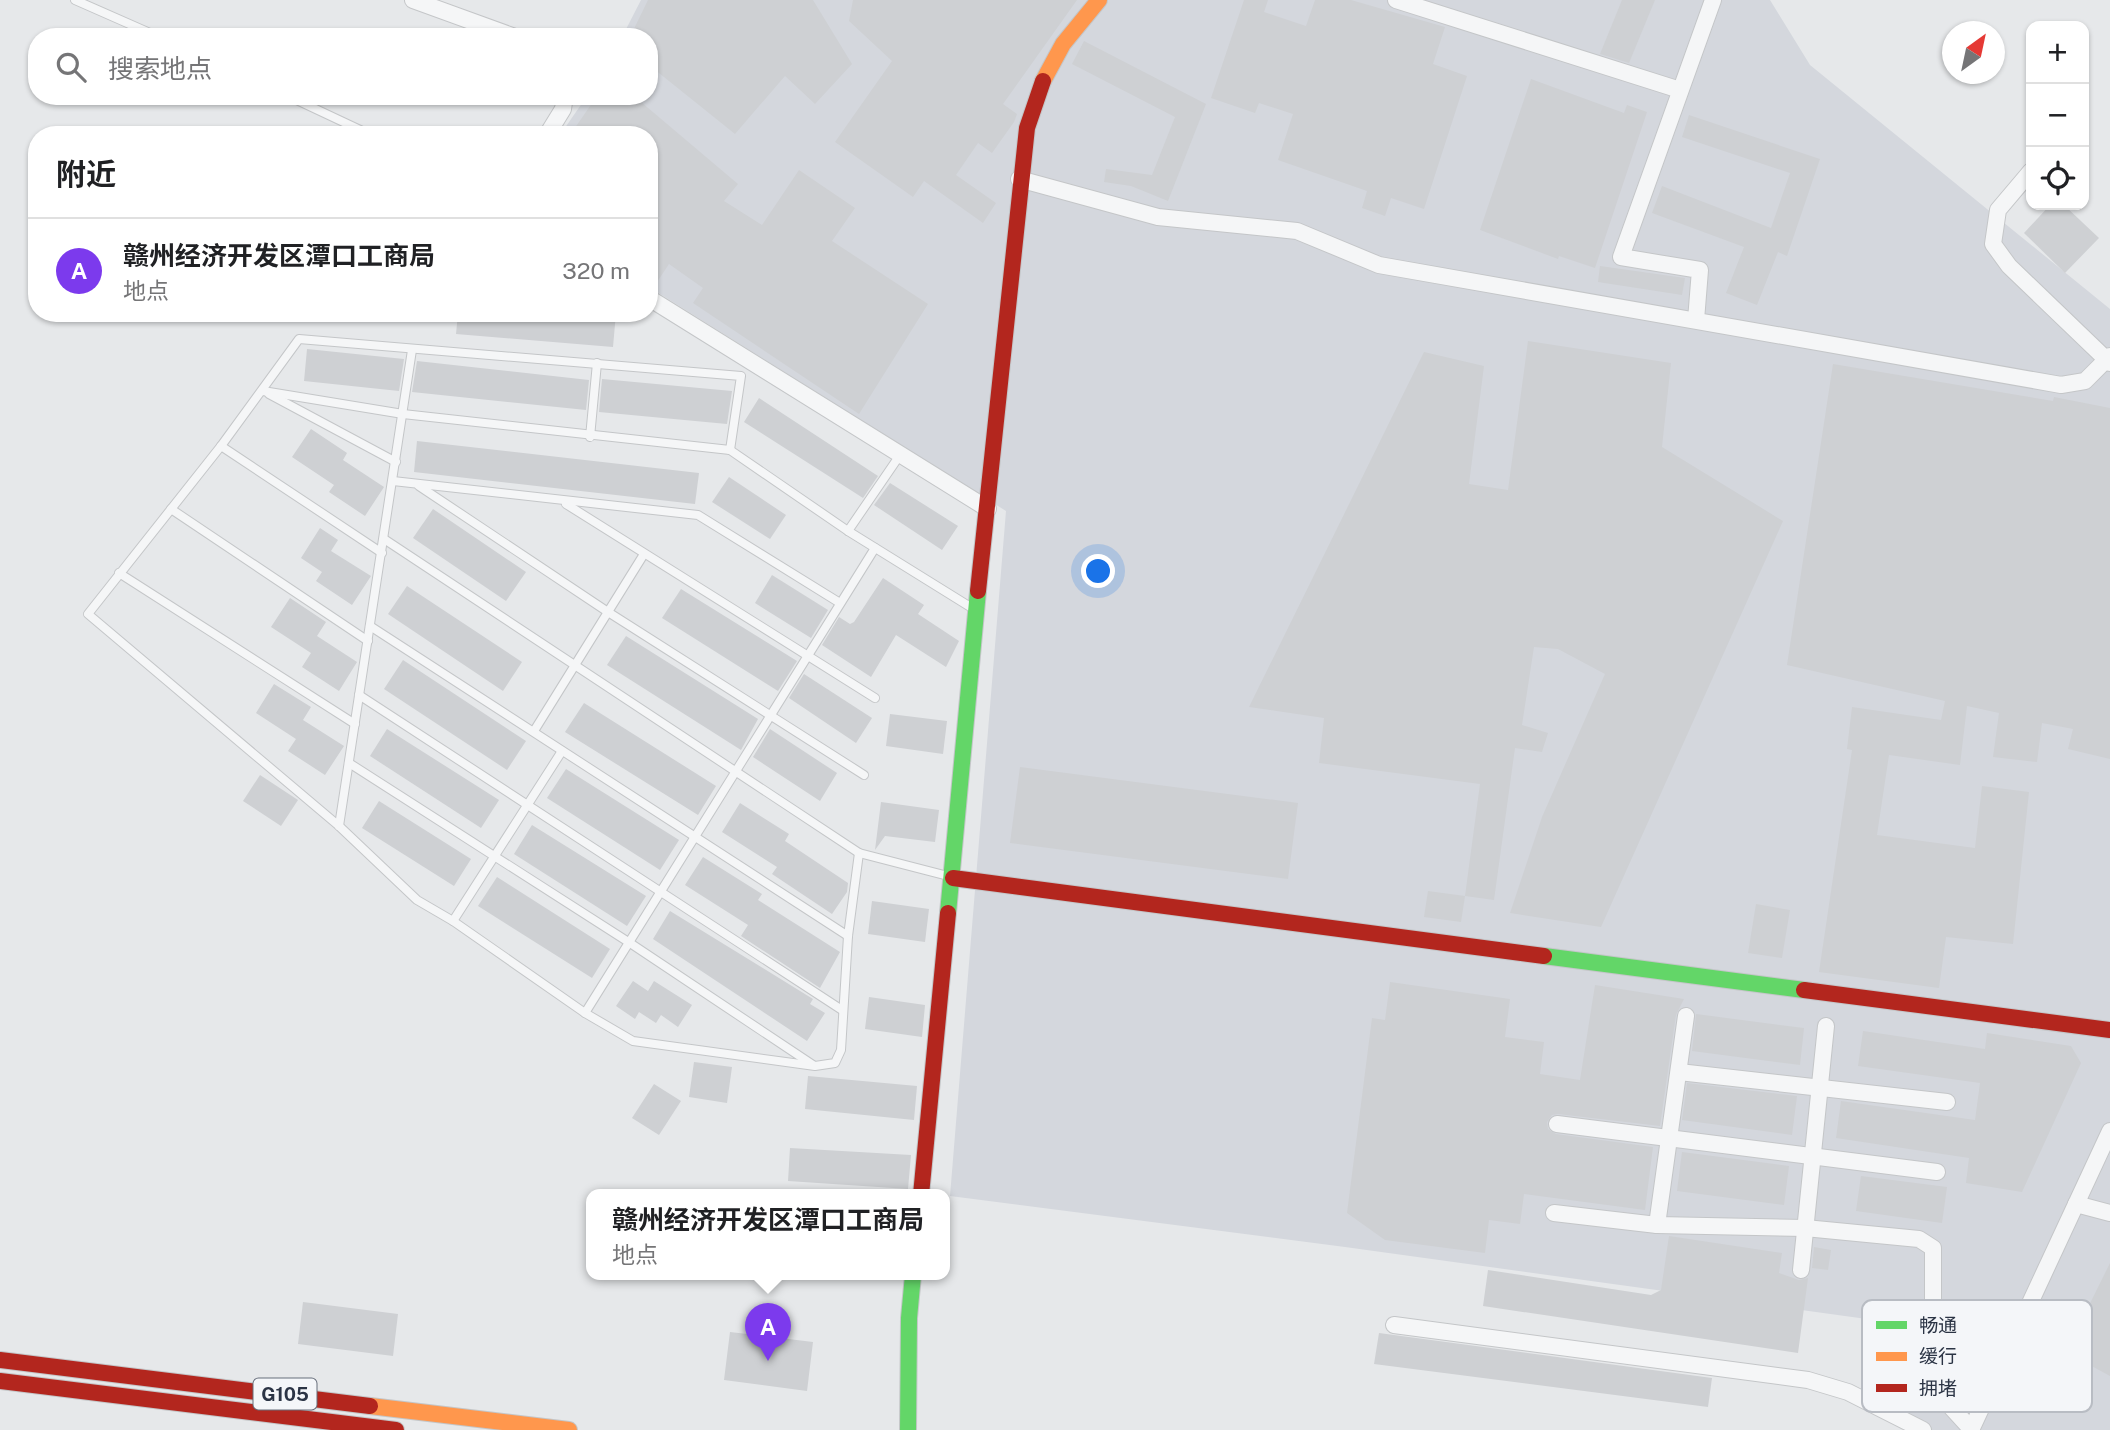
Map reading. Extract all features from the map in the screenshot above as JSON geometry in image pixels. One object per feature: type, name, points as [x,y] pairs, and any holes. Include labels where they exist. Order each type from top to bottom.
[{"type":"main road","points":[[922,1189],[1019,179],[1027,128],[1040,81],[1075,25],[1099,0]]},
{"type":"main road","points":[[953,878],[2110,1030]]},
{"type":"main road","points":[[908,1430],[909,1318],[913,1280]]},
{"type":"main road","name":"G105","points":[[0,1360],[569,1430]]},
{"type":"main road","name":"G105","points":[[0,1381],[332,1426],[396,1430]]},
{"type":"main road","points":[[332,1426],[335,1400]]},
{"type":"main road","points":[[357,1427],[360,1404]]},
{"type":"street","points":[[413,0],[491,28]]},
{"type":"street","points":[[1396,0],[1680,90]]},
{"type":"street","points":[[1696,320],[1700,270],[1621,257],[1713,0]]},
{"type":"street","points":[[553,126],[564,105]]},
{"type":"street","points":[[1019,179],[1158,217],[1297,231],[1379,265],[2060,385],[2085,381],[2109,360],[2009,266],[1993,244],[1998,210],[2026,177]]},
{"type":"street","points":[[658,304],[988,509]]},
{"type":"street","points":[[1657,1225],[1686,1016]]},
{"type":"street","points":[[1801,1270],[1826,1026]]},
{"type":"street","points":[[1679,1072],[1947,1102]]},
{"type":"street","points":[[1557,1124],[1937,1172]]},
{"type":"street","points":[[2031,1300],[2110,1131]]},
{"type":"street","points":[[2076,1204],[2110,1213]]},
{"type":"street","points":[[1554,1213],[1657,1225],[1805,1228],[1919,1239],[1933,1248],[1933,1300]]},
{"type":"street","points":[[1394,1325],[1808,1380],[1862,1399]]},
{"type":"street","points":[[1887,1412],[1923,1430]]},
{"type":"street","points":[[1955,1412],[1971,1430],[1979,1412]]},
{"type":"lane","points":[[75,0],[139,28]]},
{"type":"lane","points":[[307,105],[352,126]]},
{"type":"lane","points":[[730,450],[741,376],[299,339],[263,391],[88,614],[339,826],[417,900],[453,921],[585,1013],[634,1041],[815,1066],[835,1063],[841,1050],[848,936],[859,853]]},
{"type":"lane","points":[[339,826],[412,350]]},
{"type":"lane","points":[[590,437],[597,363]]},
{"type":"lane","points":[[263,391],[403,414],[590,437],[730,450],[848,531],[976,611]]},
{"type":"lane","points":[[263,391],[396,462]]},
{"type":"lane","points":[[220,446],[382,553]]},
{"type":"lane","points":[[848,531],[900,455]]},
{"type":"lane","points":[[393,481],[698,515],[840,603]]},
{"type":"lane","points":[[419,486],[608,612],[864,775]]},
{"type":"lane","points":[[564,502],[806,657],[875,698]]},
{"type":"lane","points":[[171,509],[368,641]]},
{"type":"lane","points":[[384,538],[859,853],[953,878]]},
{"type":"lane","points":[[585,1013],[875,548]]},
{"type":"lane","points":[[534,731],[644,554]]},
{"type":"lane","points":[[119,573],[355,724]]},
{"type":"lane","points":[[370,626],[848,936]]},
{"type":"lane","points":[[359,695],[842,1010]]},
{"type":"lane","points":[[453,921],[562,751]]},
{"type":"lane","points":[[349,763],[815,1066]]},
{"type":"shaded area","points":[[641,0],[1770,0],[1810,65],[2110,309],[2110,1430],[1909,1430],[1909,1412],[2092,1412],[2092,1300],[1862,1300],[1862,1318],[950,1196],[1006,511],[658,293],[658,126],[566,126],[581,105],[658,105],[658,28],[627,28]]},
{"type":"building","points":[[648,0],[813,0],[852,64],[815,104],[785,76],[735,134],[658,72],[658,28],[634,28]]},
{"type":"building","points":[[853,0],[1077,0],[1003,104],[1017,114],[1014,122],[992,153],[978,143],[956,175],[996,203],[983,223],[924,181],[913,197],[835,142],[892,61],[849,21]]},
{"type":"building","points":[[1244,0],[1268,0],[1264,12],[1306,26],[1315,0],[1351,0],[1445,27],[1433,64],[1467,76],[1424,209],[1391,198],[1385,216],[1362,208],[1367,191],[1278,160],[1293,114],[1259,103],[1255,113],[1211,98]]},
{"type":"building","points":[[1622,0],[1655,0],[1629,63],[1600,54]]},
{"type":"building","points":[[1084,41],[1206,104],[1168,201],[1131,186],[1104,182],[1106,169],[1152,175],[1175,117],[1072,64]]},
{"type":"building","points":[[1531,79],[1624,113],[1627,105],[1647,112],[1595,268],[1559,256],[1558,259],[1480,230]]},
{"type":"building","points":[[591,105],[645,105],[738,184],[724,201],[762,225],[799,170],[855,208],[832,241],[928,304],[859,414],[693,303],[703,288],[669,264],[658,280],[658,126],[576,126]]},
{"type":"building","points":[[1689,115],[1820,159],[1787,256],[1778,252],[1757,305],[1726,293],[1744,247],[1652,213],[1662,186],[1771,228],[1790,173],[1682,137]]},
{"type":"building","points":[[2045,210],[2069,210],[2099,238],[2065,273],[2024,233]]},
{"type":"building","points":[[1600,266],[1685,278],[1682,295],[1598,282]]},
{"type":"building","points":[[457,322],[615,322],[613,347],[456,334]]},
{"type":"building","points":[[1528,341],[1671,363],[1662,447],[1783,521],[1601,927],[1510,913],[1542,817],[1605,674],[1558,649],[1534,647],[1522,725],[1548,733],[1542,752],[1515,748],[1494,900],[1465,896],[1480,784],[1319,763],[1324,718],[1249,707],[1424,352],[1484,366],[1469,484],[1508,490]]},
{"type":"building","points":[[307,349],[404,359],[399,391],[304,381]]},
{"type":"building","points":[[417,361],[589,380],[586,410],[412,392]]},
{"type":"building","points":[[1833,364],[2110,408],[2110,759],[2068,749],[2073,729],[2042,723],[2037,762],[1993,757],[1999,713],[1967,706],[1960,765],[1889,755],[1877,835],[1975,848],[1982,786],[2029,792],[2013,944],[1946,937],[1939,988],[1819,972],[1852,750],[1847,749],[1852,707],[1941,720],[1945,701],[1787,665]]},
{"type":"building","points":[[602,379],[732,391],[727,424],[599,412]]},
{"type":"building","points":[[759,398],[878,476],[863,498],[744,422]]},
{"type":"building","points":[[311,429],[347,453],[343,460],[384,487],[365,516],[329,492],[334,485],[292,457]]},
{"type":"building","points":[[417,441],[699,473],[695,504],[414,472]]},
{"type":"building","points":[[729,477],[786,515],[770,539],[712,502]]},
{"type":"building","points":[[890,483],[958,526],[942,550],[874,505]]},
{"type":"building","points":[[433,509],[526,572],[506,601],[413,538]]},
{"type":"building","points":[[320,528],[338,540],[331,551],[371,576],[352,605],[316,581],[322,572],[301,558]]},
{"type":"building","points":[[772,575],[828,610],[811,638],[755,603]]},
{"type":"building","points":[[883,578],[924,605],[918,614],[959,641],[946,667],[896,635],[871,677],[822,645],[839,617],[850,624],[854,622]]},
{"type":"building","points":[[407,586],[522,662],[503,691],[388,614]]},
{"type":"building","points":[[681,589],[797,661],[778,691],[662,618]]},
{"type":"building","points":[[290,598],[326,622],[317,636],[357,662],[339,691],[302,667],[311,653],[271,627]]},
{"type":"building","points":[[626,636],[758,719],[741,750],[607,665]]},
{"type":"building","points":[[403,660],[526,741],[507,770],[384,689]]},
{"type":"building","points":[[804,674],[872,718],[856,743],[789,698]]},
{"type":"building","points":[[274,684],[311,707],[303,720],[344,746],[325,775],[288,751],[296,739],[256,713]]},
{"type":"building","points":[[584,703],[716,786],[698,815],[565,732]]},
{"type":"building","points":[[890,714],[947,721],[943,754],[886,746]]},
{"type":"building","points":[[387,729],[499,800],[481,828],[370,756]]},
{"type":"building","points":[[770,729],[837,773],[820,801],[753,757]]},
{"type":"building","points":[[1020,767],[1298,803],[1288,879],[1010,843]]},
{"type":"building","points":[[566,769],[679,840],[660,870],[547,798]]},
{"type":"building","points":[[260,775],[298,800],[281,826],[243,801]]},
{"type":"building","points":[[379,801],[471,859],[454,886],[362,828]]},
{"type":"building","points":[[881,802],[939,810],[935,842],[885,836],[875,850]]},
{"type":"building","points":[[740,803],[789,834],[785,841],[848,883],[847,892],[832,914],[772,874],[777,867],[722,832]]},
{"type":"building","points":[[532,825],[646,896],[627,926],[514,854]]},
{"type":"building","points":[[703,857],[762,894],[758,900],[840,952],[820,988],[741,936],[748,925],[685,885]]},
{"type":"building","points":[[497,877],[610,949],[592,978],[478,906]]},
{"type":"building","points":[[1428,891],[1465,896],[1461,922],[1424,917]]},
{"type":"building","points":[[872,901],[929,909],[925,942],[868,934]]},
{"type":"building","points":[[1756,904],[1790,910],[1782,958],[1748,953]]},
{"type":"building","points":[[670,911],[813,999],[810,1004],[825,1013],[807,1041],[653,939]]},
{"type":"building","points":[[633,981],[648,991],[654,981],[692,1005],[678,1027],[661,1015],[656,1023],[639,1012],[635,1019],[616,1006]]},
{"type":"building","points":[[1390,982],[1510,999],[1505,1037],[1544,1042],[1540,1074],[1580,1080],[1595,985],[1684,999],[1676,1015],[1660,1126],[1558,1114],[1552,1115],[1547,1122],[1548,1129],[1556,1134],[1653,1147],[1645,1210],[1524,1194],[1520,1224],[1489,1220],[1485,1253],[1385,1240],[1347,1213],[1372,1018],[1385,1020]]},
{"type":"building","points":[[869,997],[925,1005],[922,1037],[865,1029]]},
{"type":"building","points":[[1696,1014],[1804,1028],[1800,1065],[1692,1051]]},
{"type":"building","points":[[1863,1031],[1985,1049],[1987,1033],[2071,1046],[2081,1063],[2022,1192],[1966,1183],[1969,1158],[1836,1138],[1841,1101],[1975,1120],[1980,1083],[1858,1066]]},
{"type":"building","points":[[694,1062],[732,1067],[727,1103],[689,1097]]},
{"type":"building","points":[[808,1076],[917,1086],[914,1120],[805,1109]]},
{"type":"building","points":[[1687,1083],[1797,1096],[1792,1135],[1682,1120]]},
{"type":"building","points":[[654,1084],[681,1101],[659,1135],[632,1118]]},
{"type":"building","points":[[790,1148],[911,1155],[908,1189],[788,1181]]},
{"type":"building","points":[[1682,1152],[1789,1166],[1784,1205],[1677,1191]]},
{"type":"building","points":[[1861,1176],[1947,1187],[1942,1223],[1856,1211]]},
{"type":"building","points":[[1669,1236],[1782,1253],[1779,1273],[1799,1280],[1808,1278],[1798,1353],[1483,1306],[1488,1270],[1651,1295],[1661,1290]]},
{"type":"building","points":[[1814,1247],[1831,1250],[1828,1270],[1812,1268]]},
{"type":"building","points":[[2110,1263],[2110,1376],[2092,1366],[2092,1300]]},
{"type":"building","points":[[303,1302],[398,1314],[393,1356],[298,1344]]},
{"type":"building","points":[[730,1332],[813,1342],[807,1391],[724,1380]]},
{"type":"building","points":[[1379,1333],[1712,1378],[1708,1407],[1374,1364]]},
{"type":"traffic: fast","points":[[948,913],[978,591]]},
{"type":"traffic: fast","points":[[1544,956],[1804,990]]},
{"type":"traffic: fast","points":[[908,1430],[909,1318],[913,1280]]},
{"type":"traffic: slow","points":[[1043,81],[1063,44],[1099,0]]},
{"type":"traffic: slow","points":[[370,1406],[569,1430]]},
{"type":"traffic: jam","points":[[978,591],[1027,128],[1043,81]]},
{"type":"traffic: jam","points":[[953,878],[1544,956]]},
{"type":"traffic: jam","points":[[922,1189],[948,913]]},
{"type":"traffic: jam","points":[[1804,990],[2110,1030]]},
{"type":"traffic: jam","points":[[0,1360],[370,1406]]},
{"type":"traffic: jam","points":[[0,1381],[396,1430]]},
{"type":"place","name":"赣州经济开发区潭口工商局","points":[[768,1361]]}]
